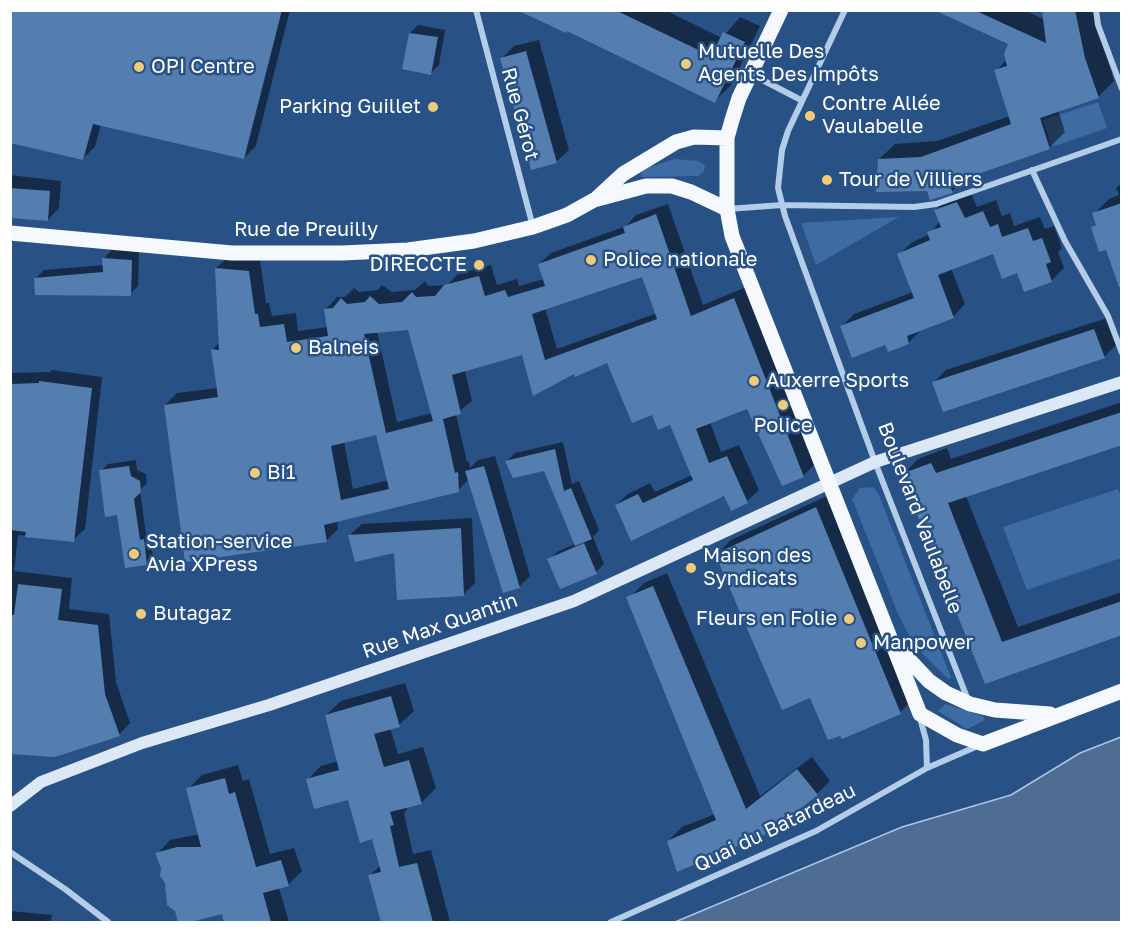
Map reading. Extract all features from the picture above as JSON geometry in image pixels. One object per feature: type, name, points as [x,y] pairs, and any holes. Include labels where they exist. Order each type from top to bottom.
[{"type":"main road","points":[[781,10],[739,98],[727,138],[727,209],[732,236],[827,483],[920,714],[957,735],[983,744],[1122,691]]},
{"type":"main road","name":"Rue de Preuilly","points":[[10,233],[232,252],[342,253],[456,244],[533,227],[567,215],[594,200],[624,174],[676,142],[694,137],[727,138]]},
{"type":"main road","name":"Rue de Preuilly","points":[[594,200],[646,186],[672,186],[727,209]]},
{"type":"main road","points":[[893,643],[929,681],[946,693],[970,704],[995,710],[1055,715]]},
{"type":"street","name":"Rue Gérot","points":[[476,10],[533,227]]},
{"type":"street","name":"Boulevard Vaulabelle","points":[[845,10],[801,100],[782,150],[778,188],[782,205],[875,462],[970,704]]},
{"type":"street","points":[[1096,10],[1098,25],[1122,89]]},
{"type":"street","points":[[750,74],[801,100]]},
{"type":"street","points":[[727,209],[782,205],[914,207],[936,204],[1122,140]]},
{"type":"street","points":[[1032,170],[1065,241],[1108,316],[1122,353]]},
{"type":"street","name":"Rue Max Quantin","points":[[10,806],[41,782],[142,743],[269,705],[574,601],[875,462],[1122,382]]},
{"type":"street","points":[[920,714],[926,740],[927,768]]},
{"type":"street","name":"Quai du Batardeau","points":[[610,922],[816,831],[927,768],[983,744]]},
{"type":"street","points":[[10,852],[52,879],[108,922]]},
{"type":"shaded area","points":[[1098,102],[1107,128],[1052,147],[1043,120]]},
{"type":"shaded area","points":[[675,159],[698,161],[705,165],[704,171],[698,176],[642,177],[641,173],[647,168]]},
{"type":"shaded area","points":[[899,217],[816,265],[801,223]]},
{"type":"shaded area","points":[[873,487],[878,493],[951,677],[949,680],[914,645],[899,616],[852,499],[860,488]]},
{"type":"shaded area","points":[[1118,489],[1122,499],[1121,558],[1027,590],[1003,527]]},
{"type":"shaded area","points":[[945,704],[983,716],[985,720],[967,729],[938,711]]},
{"type":"shaded area","points":[[1121,737],[1121,922],[675,922],[902,827],[1011,795],[1080,753]]},
{"type":"building","name":"OPI Centre","points":[[10,10],[282,10],[244,159],[93,124],[83,160],[10,143]]},
{"type":"building","name":"Mutuelle Des Agents Des Impôts","points":[[517,10],[615,10],[711,56],[723,32],[745,42],[715,103],[567,31],[566,33]]},
{"type":"building","points":[[934,10],[974,10],[1046,43],[1042,10],[1075,10],[1085,58],[1099,98],[1040,118],[1050,149],[949,184],[953,193],[930,200],[927,191],[876,192],[878,159],[921,157],[1011,124],[994,70],[1007,66],[1004,54],[1008,44]]},
{"type":"building","points":[[409,33],[438,37],[431,75],[402,69]]},
{"type":"building","points":[[526,51],[557,163],[531,170],[500,58]]},
{"type":"building","points":[[10,188],[50,191],[48,221],[10,218]]},
{"type":"building","points":[[957,202],[965,218],[983,211],[990,227],[998,224],[1002,237],[1028,228],[1033,241],[1042,238],[1051,262],[1046,264],[1052,282],[1024,292],[1017,273],[1002,279],[993,254],[938,275],[954,318],[907,336],[909,344],[888,352],[885,345],[852,358],[840,326],[914,298],[897,254],[930,240],[927,232],[941,227],[934,210]]},
{"type":"building","points":[[1122,203],[1122,287],[1119,287],[1106,250],[1099,252],[1091,227],[1096,225],[1092,213]]},
{"type":"building","points":[[656,214],[691,316],[734,298],[804,477],[782,486],[747,409],[696,429],[709,463],[727,456],[748,503],[731,511],[724,496],[631,541],[615,505],[638,494],[643,503],[693,480],[670,425],[658,430],[652,415],[632,423],[607,363],[575,377],[574,374],[533,396],[522,355],[452,375],[461,414],[443,419],[455,473],[458,472],[459,492],[324,525],[327,542],[185,562],[164,405],[218,397],[211,349],[219,350],[215,268],[249,271],[255,314],[258,314],[260,327],[284,324],[287,342],[328,336],[324,309],[333,308],[341,298],[347,304],[365,302],[370,296],[379,304],[402,302],[412,292],[416,297],[435,296],[444,285],[479,276],[485,296],[505,290],[508,297],[545,286],[538,264],[625,233],[623,227]],"holes":[[[642,277],[657,319],[545,360],[532,314]],[[408,330],[433,421],[386,433],[364,334]],[[376,435],[389,489],[341,500],[331,446]]]},
{"type":"building","points":[[102,258],[132,260],[131,296],[35,295],[34,278],[103,272]]},
{"type":"building","points":[[1094,329],[1105,358],[943,412],[932,382]]},
{"type":"building","points":[[39,381],[92,388],[74,542],[25,537],[26,532],[10,530],[10,384],[39,383]]},
{"type":"building","points":[[1122,412],[1122,445],[948,503],[1002,642],[1122,601],[1122,635],[985,684],[901,474],[931,463],[936,473]]},
{"type":"building","points":[[555,449],[564,491],[571,488],[592,539],[575,546],[544,471],[513,478],[505,461]]},
{"type":"building","points":[[129,466],[131,476],[140,481],[141,492],[134,499],[140,540],[144,539],[147,565],[125,568],[117,515],[105,517],[99,470]]},
{"type":"building","points":[[484,466],[520,588],[503,593],[465,471]]},
{"type":"building","points":[[816,507],[901,714],[842,739],[840,736],[828,740],[810,698],[782,710],[715,554]]},
{"type":"building","points":[[461,528],[464,596],[397,600],[394,553],[355,562],[348,535]]},
{"type":"building","points":[[584,543],[597,574],[560,589],[547,559]]},
{"type":"building","points":[[18,584],[62,589],[58,620],[98,625],[105,694],[120,736],[55,757],[10,754],[10,615],[14,615]]},
{"type":"building","points":[[653,586],[746,809],[797,769],[818,795],[768,833],[677,872],[667,841],[716,820],[626,597]]},
{"type":"building","points":[[391,696],[400,727],[374,734],[384,767],[409,760],[422,804],[390,812],[394,825],[390,826],[399,867],[417,863],[433,922],[381,922],[368,875],[381,872],[372,839],[360,843],[348,800],[314,809],[306,779],[339,770],[325,715]]},
{"type":"building","points":[[225,778],[229,794],[235,792],[256,867],[281,860],[289,886],[263,893],[271,922],[224,922],[222,914],[191,922],[178,922],[175,911],[167,905],[165,883],[160,876],[161,868],[155,853],[177,847],[201,847],[186,788]]},
{"type":"place","name":"Mutuelle Des Agents Des Impôts","points":[[686,64]]},
{"type":"place","name":"OPI Centre","points":[[139,67]]},
{"type":"place","name":"Parking Guillet","points":[[433,107]]},
{"type":"place","name":"Contre Allée Vaulabelle","points":[[810,116]]},
{"type":"place","name":"Tour de Villiers","points":[[827,180]]},
{"type":"place","name":"Police nationale","points":[[591,260]]},
{"type":"place","name":"DIRECCTE","points":[[479,265]]},
{"type":"place","name":"Balneis","points":[[296,348]]},
{"type":"place","name":"Auxerre Sports","points":[[754,381]]},
{"type":"place","name":"Police","points":[[783,405]]},
{"type":"place","name":"Bi1","points":[[255,473]]},
{"type":"place","name":"Station-service Avia XPress","points":[[134,554]]},
{"type":"place","name":"Maison des Syndicats","points":[[691,568]]},
{"type":"place","name":"Butagaz","points":[[141,614]]},
{"type":"place","name":"Fleurs en Folie","points":[[849,619]]},
{"type":"place","name":"Manpower","points":[[861,643]]}]
